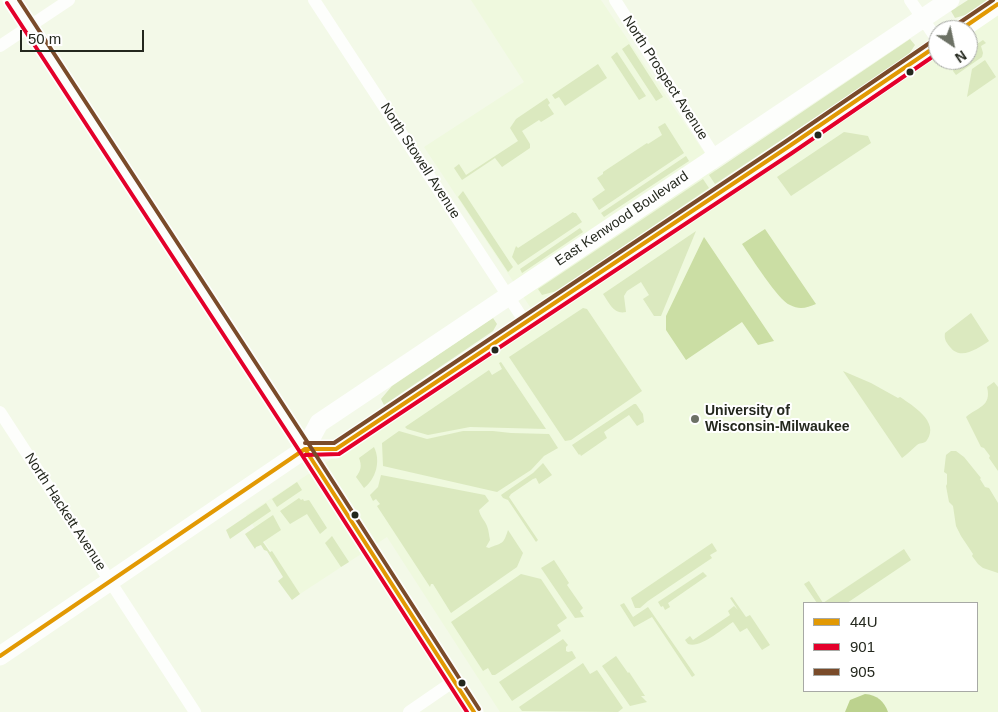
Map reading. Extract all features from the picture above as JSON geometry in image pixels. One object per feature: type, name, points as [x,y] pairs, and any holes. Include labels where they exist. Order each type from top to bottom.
[{"type":"street","points":[[12,0],[474,712]]},
{"type":"street","points":[[0,46],[69,0]]},
{"type":"street","name":"North Stowell Avenue","points":[[314,0],[525,322]]},
{"type":"street","name":"North Prospect Avenue","points":[[614,0],[715,156]]},
{"type":"street","points":[[910,0],[928,26]]},
{"type":"street","name":"East Kenwood Boulevard","points":[[0,656],[305,449],[319,423],[950,0]]},
{"type":"street","points":[[975,20],[998,4]]},
{"type":"street","points":[[305,449],[336,449],[701,206],[928,52]]},
{"type":"street","name":"North Hackett Avenue","points":[[0,412],[195,712]]},
{"type":"street","points":[[409,712],[454,681]]},
{"type":"shaded area","name":"University of Wisconsin-Milwaukee","points":[[471,0],[601,0],[731,192],[928,61],[928,70],[978,70],[978,27],[998,14],[998,712],[500,712],[387,537],[300,594],[246,515],[540,322],[424,147],[524,82]]},
{"type":"shaded area","points":[[968,0],[991,0],[972,13],[955,18],[951,11]]},
{"type":"shaded area","points":[[910,39],[915,45],[909,54],[896,64],[715,184],[709,175]]},
{"type":"shaded area","points":[[983,40],[986,43],[981,46],[983,53],[982,57],[978,60],[978,43]]},
{"type":"shaded area","points":[[629,44],[663,97],[656,101],[622,49]]},
{"type":"shaded area","points":[[617,52],[646,96],[639,100],[611,57]]},
{"type":"shaded area","points":[[985,60],[996,77],[967,97],[972,70],[978,70],[978,65]]},
{"type":"shaded area","points":[[598,64],[607,78],[565,106],[559,97],[555,99],[552,95]]},
{"type":"shaded area","points":[[953,70],[963,70],[956,75]]},
{"type":"shaded area","points":[[547,98],[550,103],[548,105],[554,114],[541,122],[539,120],[522,131],[530,144],[530,148],[502,167],[495,158],[462,180],[454,168],[459,164],[466,175],[518,141],[510,128],[516,119]]},
{"type":"shaded area","points":[[665,123],[684,153],[599,210],[592,199],[605,190],[597,178],[603,172],[662,135],[658,127]]},
{"type":"shaded area","points":[[844,132],[868,136],[871,143],[791,196],[777,177]]},
{"type":"shaded area","points":[[686,156],[689,161],[604,217],[601,213]]},
{"type":"shaded area","points":[[703,179],[709,188],[557,291],[542,295],[538,289]]},
{"type":"shaded area","points":[[463,191],[513,267],[508,272],[458,197]]},
{"type":"shaded area","points":[[573,212],[576,213],[582,222],[518,265],[512,257],[516,246],[518,248]]},
{"type":"shaded area","points":[[580,228],[583,232],[522,273],[520,269]]},
{"type":"shaded area","points":[[765,229],[816,304],[803,308],[790,305],[772,287],[758,268],[742,244]]},
{"type":"shaded area","points":[[696,231],[661,316],[654,316],[643,299],[649,295],[641,282],[627,291],[624,296],[626,312],[618,312],[612,308],[603,294]]},
{"type":"shaded area","points":[[704,237],[774,341],[758,345],[742,322],[686,360],[666,330],[666,316]]},
{"type":"shaded area","points":[[583,308],[587,309],[642,391],[571,440],[565,441],[509,357]]},
{"type":"shaded area","points":[[971,313],[989,341],[969,352],[959,353],[947,344],[945,333]]},
{"type":"shaded area","points":[[493,318],[497,324],[493,331],[384,405],[381,399],[392,386]]},
{"type":"shaded area","points":[[501,362],[546,429],[470,427],[428,435],[405,427],[489,370],[492,375],[502,369],[499,363]]},
{"type":"shaded area","points":[[843,371],[871,383],[898,398],[900,397],[917,409],[930,427],[930,433],[926,441],[917,445],[902,458]]},
{"type":"shaded area","points":[[994,382],[998,387],[998,471],[989,458],[990,456],[981,447],[966,417],[983,406],[987,399],[987,387]]},
{"type":"shaded area","points":[[634,404],[643,414],[644,422],[637,426],[629,415],[604,432],[607,438],[581,456],[579,455],[572,445]]},
{"type":"shaded area","points":[[399,431],[427,439],[463,431],[549,434],[558,448],[544,456],[531,470],[497,492],[383,466],[382,443]]},
{"type":"shaded area","points":[[374,447],[377,458],[376,469],[372,480],[364,488],[356,477],[360,468],[359,458]]},
{"type":"shaded area","points":[[951,451],[956,451],[964,457],[981,478],[985,487],[989,488],[998,503],[998,573],[983,568],[978,564],[956,526],[953,506],[949,502],[946,486],[947,474],[944,472],[946,455]]},
{"type":"shaded area","points":[[543,463],[552,475],[539,484],[536,478],[533,479],[509,497],[538,540],[536,542],[508,500],[501,495],[533,473]]},
{"type":"shaded area","points":[[381,475],[485,495],[489,501],[479,510],[489,532],[490,540],[486,547],[489,548],[502,543],[508,530],[523,553],[517,567],[451,613],[433,584],[430,587],[377,506],[380,504],[376,499],[373,501],[370,495],[378,487]]},
{"type":"shaded area","points":[[297,482],[302,490],[277,507],[272,499]]},
{"type":"shaded area","points":[[299,498],[304,501],[309,500],[327,528],[320,534],[307,514],[290,524],[280,511]]},
{"type":"shaded area","points":[[266,503],[271,511],[230,539],[226,530]]},
{"type":"shaded area","points":[[273,515],[281,530],[263,542],[270,552],[272,551],[300,594],[292,600],[278,581],[283,577],[267,551],[261,545],[255,549],[245,534]]},
{"type":"shaded area","points":[[332,536],[349,562],[341,567],[325,543]]},
{"type":"shaded area","points":[[712,543],[717,551],[710,555],[712,558],[640,608],[635,608],[631,598]]},
{"type":"shaded area","points":[[904,549],[911,560],[848,602],[824,602]]},
{"type":"shaded area","points":[[554,560],[569,583],[567,585],[583,608],[580,611],[584,617],[575,618],[541,568]]},
{"type":"shaded area","points":[[703,572],[707,576],[668,603],[670,607],[665,610],[663,606],[661,607],[658,602]]},
{"type":"shaded area","points":[[521,574],[541,579],[567,618],[557,625],[561,631],[495,675],[492,675],[488,668],[483,671],[451,622]]},
{"type":"shaded area","points":[[809,581],[822,602],[816,602],[804,584]]},
{"type":"shaded area","points":[[732,597],[746,617],[750,615],[770,645],[762,650],[747,628],[740,632],[733,622],[699,644],[688,644],[685,640],[690,636],[693,640],[730,615],[728,611],[734,606],[738,610],[730,598]]},
{"type":"shaded area","points":[[624,603],[633,617],[648,607],[695,675],[692,677],[652,617],[634,627],[620,605]]},
{"type":"shaded area","points":[[563,639],[568,645],[566,651],[572,651],[576,658],[512,701],[499,682]]},
{"type":"shaded area","points":[[616,656],[629,672],[645,696],[641,696],[647,702],[630,706],[602,666]]},
{"type":"shaded area","points":[[583,663],[590,674],[597,670],[623,708],[618,712],[522,711],[519,707]]},
{"type":"shaded area","points":[[865,694],[880,699],[888,712],[845,712],[850,700]]},
{"type":"transit line","name":"905","points":[[19,0],[479,709]]},
{"type":"transit line","name":"905","points":[[963,20],[993,0]]},
{"type":"transit line","name":"901","points":[[7,3],[467,712]]},
{"type":"transit line","name":"44U","points":[[975,20],[998,4]]},
{"type":"transit line","name":"905","points":[[305,443],[334,443],[785,142],[928,44]]},
{"type":"transit line","name":"44U","points":[[0,656],[305,449],[336,449],[928,52]]},
{"type":"transit line","name":"901","points":[[305,455],[339,454],[792,153],[928,60]]},
{"type":"transit line","name":"44U","points":[[305,449],[474,712]]},
{"type":"place","name":"University of Wisconsin-Milwaukee","points":[[695,419]]}]
